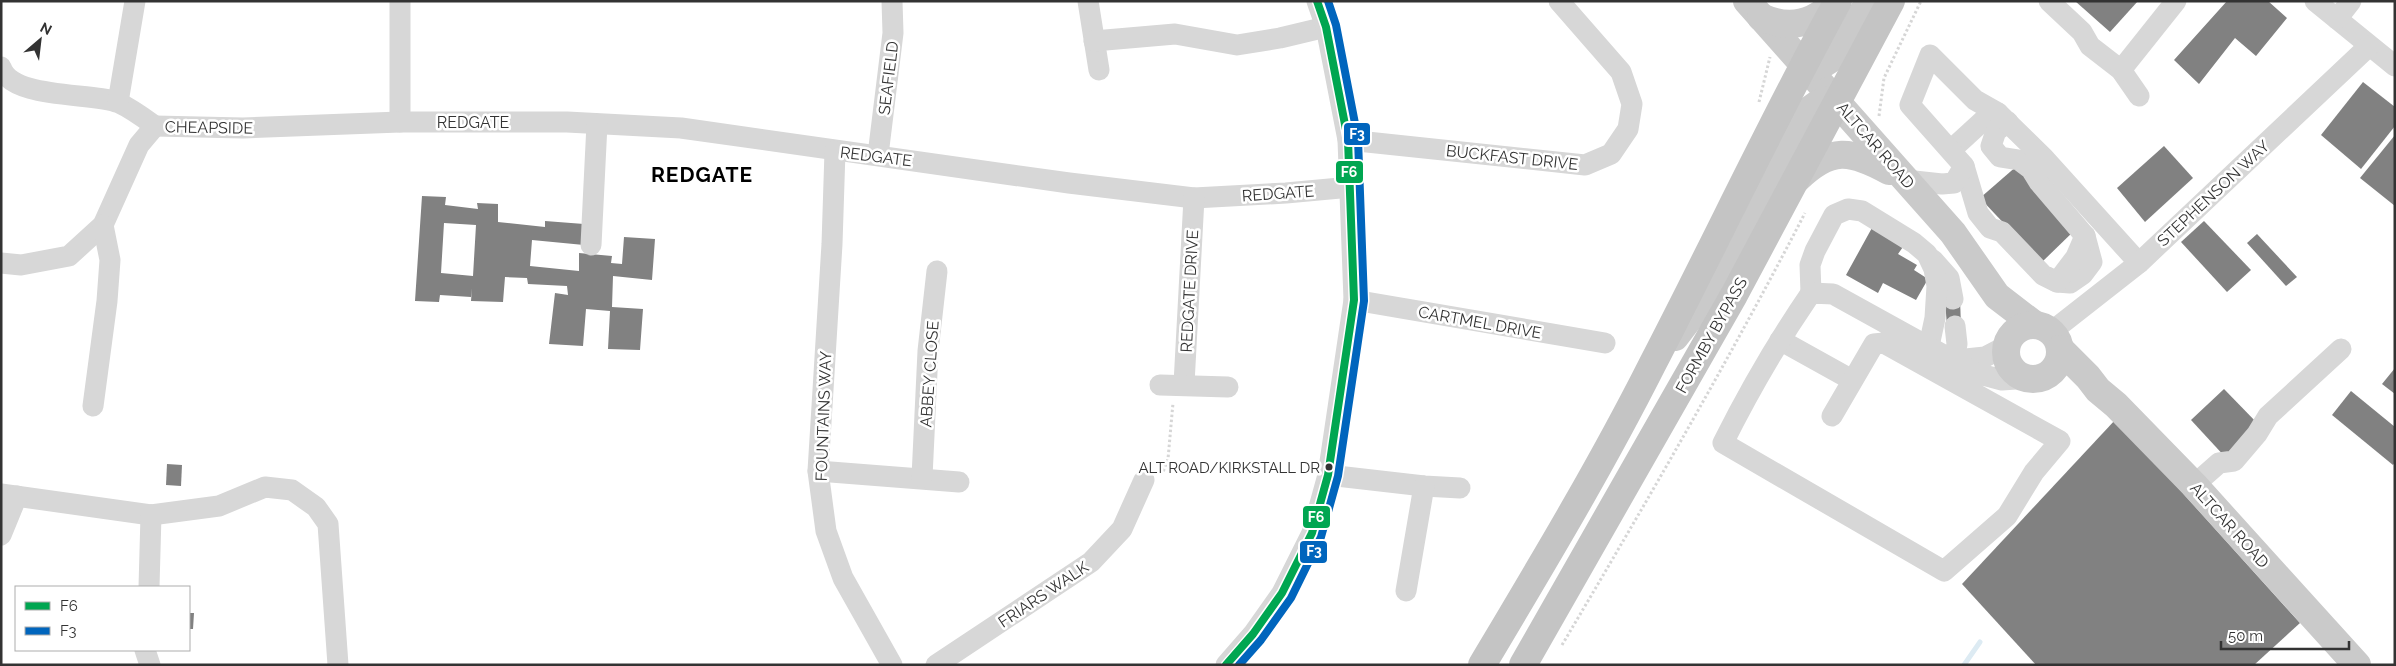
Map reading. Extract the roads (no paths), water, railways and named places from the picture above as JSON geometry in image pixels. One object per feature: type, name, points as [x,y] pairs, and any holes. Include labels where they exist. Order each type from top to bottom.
[{"type":"highway","points":[[1482,665],[1594,476],[1652,366],[1837,1]]},
{"type":"highway","name":"FORMBY BYPASS","points":[[1523,665],[1631,478],[1838,102],[1891,1]]},
{"type":"main road","points":[[1754,9],[1783,24],[1802,23],[1823,13],[1837,1]]},
{"type":"main road","points":[[1804,64],[1808,66],[1821,64],[1837,54],[1869,1]]},
{"type":"main road","name":"ALTCAR ROAD","points":[[1754,9],[1953,233],[1997,296],[2049,335],[2098,390],[2194,485],[2354,664]]},
{"type":"main road","points":[[1652,366],[1695,311],[1800,121],[1811,109],[1824,101],[1838,102]]},
{"type":"main road","points":[[1796,179],[1821,160],[1846,154],[1862,157],[1905,179]]},
{"type":"main road","name":"ALTCAR ROAD","points":[[1997,296],[1997,309],[2007,343]]},
{"type":"main road","points":[[2034,378],[2052,371],[2057,364],[2049,335],[2019,328],[2007,343],[2009,364],[2021,376],[2098,390]]},
{"type":"street","points":[[118,102],[135,1]]},
{"type":"street","points":[[400,1],[400,122]]},
{"type":"street","name":"SEAFIELD","points":[[878,155],[893,33],[892,1]]},
{"type":"street","points":[[1088,1],[1099,70]]},
{"type":"street","points":[[1226,665],[1282,593],[1312,533],[1328,475],[1354,300],[1348,140],[1326,27],[1317,1]]},
{"type":"street","name":"BUCKFAST DRIVE","points":[[1348,140],[1585,165],[1611,154],[1628,129],[1632,104],[1621,72],[1559,1]]},
{"type":"street","points":[[2049,1],[2082,32],[2139,96]]},
{"type":"street","points":[[2105,58],[2176,1]]},
{"type":"street","points":[[2315,1],[2395,66]]},
{"type":"street","points":[[2337,20],[2352,1]]},
{"type":"street","points":[[1094,42],[1175,34],[1237,45],[1280,38],[1326,27]]},
{"type":"street","name":"STEPHENSON WAY","points":[[2049,335],[2139,263],[2369,46]]},
{"type":"street","points":[[1992,113],[1996,131],[1991,146],[2000,157],[2019,160],[2031,169],[2039,182],[2085,236],[2076,257],[2057,282],[2042,275],[2002,232],[1990,228],[1978,213],[1957,158],[1910,105],[1930,55],[2044,158],[2139,263]]},
{"type":"street","points":[[1,67],[3,73],[16,82],[40,90],[118,102],[155,126]]},
{"type":"street","points":[[1905,179],[1942,184],[1954,183],[1957,158],[1992,113]]},
{"type":"street","name":"REDGATE","points":[[400,122],[597,124],[681,128],[835,151],[878,155],[1070,183],[1194,198],[1351,187]]},
{"type":"street","name":"CHEAPSIDE","points":[[1,263],[21,265],[69,256],[103,225],[139,145],[155,126],[243,128],[400,122]]},
{"type":"street","points":[[591,245],[597,124]]},
{"type":"street","name":"FOUNTAINS WAY","points":[[835,151],[832,244],[818,471],[826,531],[842,578],[892,665]]},
{"type":"street","name":"REDGATE DRIVE","points":[[1194,198],[1173,385],[1228,387]]},
{"type":"street","points":[[1832,416],[1874,344],[1884,342],[2060,441],[2034,472],[2008,516],[1944,571],[1723,443],[1740,408],[1780,340],[1811,293],[1810,265],[1814,251],[1834,215],[1848,209],[1862,211],[1914,243],[1950,278],[1953,299]]},
{"type":"street","points":[[93,406],[107,301],[110,260],[103,225]]},
{"type":"street","points":[[1927,254],[1934,269],[1937,286],[1935,318],[1928,346]]},
{"type":"street","name":"ABBEY CLOSE","points":[[922,478],[928,351],[937,271]]},
{"type":"street","points":[[1811,293],[1833,294],[1976,373],[1993,378],[2034,378]]},
{"type":"street","name":"CARTMEL DRIVE","points":[[1354,300],[1605,343]]},
{"type":"street","points":[[1955,326],[1957,344],[1955,360]]},
{"type":"street","points":[[1780,340],[1852,380]]},
{"type":"street","points":[[1955,360],[1985,357],[2007,343]]},
{"type":"street","points":[[2194,485],[2219,463],[2234,461],[2268,416],[2341,349]]},
{"type":"street","points":[[818,471],[959,482]]},
{"type":"street","points":[[1328,475],[1424,486],[1460,488]]},
{"type":"street","name":"FRIARS WALK","points":[[936,665],[1091,562],[1122,529],[1144,480]]},
{"type":"street","points":[[1406,591],[1424,486]]},
{"type":"street","points":[[1,535],[9,495],[151,515],[220,506],[265,487],[292,490],[316,507],[328,524],[338,665]]},
{"type":"street","points":[[149,586],[151,515]]},
{"type":"street","points":[[145,651],[150,665]]},
{"type":"waterway","points":[[1964,665],[1980,642]]},
{"type":"place","name":"ALT ROAD/KIRKSTALL DR","points":[[1329,467]]},
{"type":"district","name":"REDGATE","points":[[702,175]]}]
